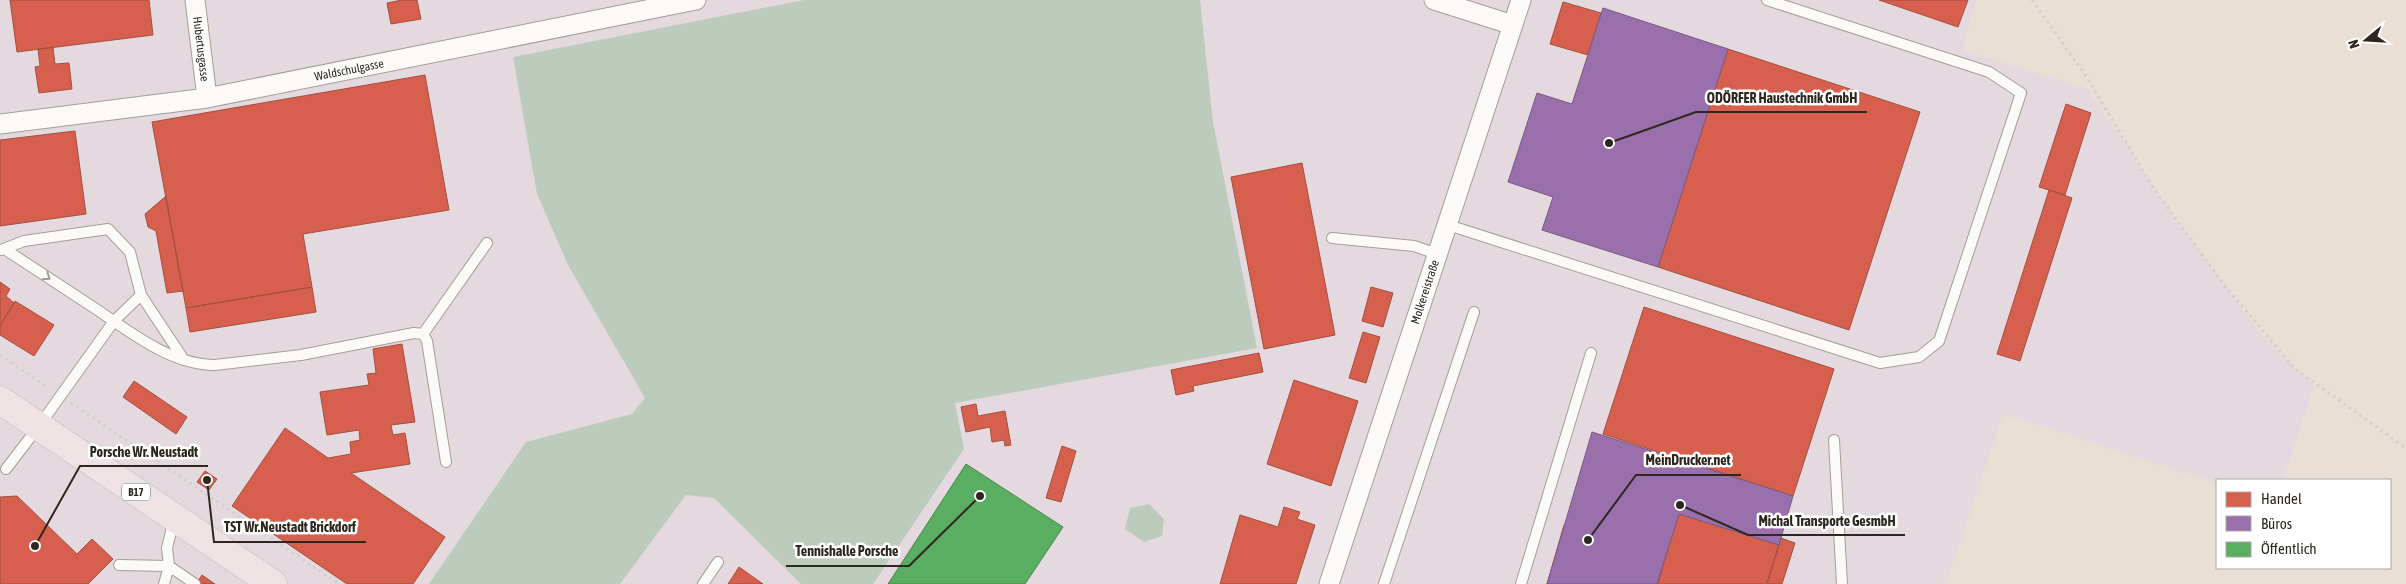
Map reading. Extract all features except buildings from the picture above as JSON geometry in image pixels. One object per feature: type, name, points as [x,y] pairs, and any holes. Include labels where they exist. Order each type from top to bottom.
[{"type":"main road","name":"B17","points":[[0,400],[273,584]]},
{"type":"street","name":"Hubertusgasse","points":[[195,0],[207,98]]},
{"type":"street","name":"Waldschulgasse","points":[[0,124],[207,98],[696,0]]},
{"type":"street","points":[[1434,0],[1513,25]]},
{"type":"street","name":"Molkereistraße","points":[[1329,584],[1521,0]]},
{"type":"lane","points":[[1448,225],[1880,363],[1920,357],[1939,340],[2021,94],[1989,72],[1767,0]]},
{"type":"lane","points":[[3,250],[24,241],[108,229],[130,252],[141,294],[185,360]]},
{"type":"lane","points":[[1332,238],[1414,246],[1437,254]]},
{"type":"lane","points":[[423,334],[487,243]]},
{"type":"lane","points":[[3,250],[145,342],[185,360],[215,365],[300,355],[414,333],[423,334]]},
{"type":"lane","points":[[6,469],[114,321],[141,294]]},
{"type":"lane","points":[[1384,584],[1474,312]]},
{"type":"lane","points":[[423,334],[427,341],[446,462]]},
{"type":"lane","points":[[1521,584],[1590,353]]},
{"type":"lane","points":[[1834,440],[1842,584]]},
{"type":"lane","points":[[164,584],[169,566],[167,548],[174,518]]},
{"type":"lane","points":[[703,584],[718,562]]},
{"type":"lane","points":[[119,565],[169,566],[195,584]]},
{"type":"path","points":[[2032,0],[2086,76],[2152,186],[2225,286],[2295,369],[2406,448]]},
{"type":"path","points":[[0,355],[339,584]]},
{"type":"shaded area","points":[[0,0],[1976,0],[1963,50],[2087,89],[2179,225],[2262,336],[2314,386],[2283,479],[2216,479],[2216,483],[2003,414],[1946,584],[0,584]]},
{"type":"green space","points":[[804,0],[1200,0],[1213,122],[1257,348],[955,403],[964,449],[873,584],[801,584],[714,498],[686,495],[620,584],[429,584],[526,442],[632,414],[645,398],[568,265],[537,194],[513,57]]},
{"type":"green space","points":[[1149,504],[1164,519],[1162,536],[1144,542],[1125,529],[1130,508]]},
{"type":"place","name":"ODÖRFER Haustechnik GmbH","points":[[1609,143]]},
{"type":"place","name":"TST Wr.Neustadt Brickdorf","points":[[207,480]]},
{"type":"place","name":"Tennishalle Porsche","points":[[980,496]]},
{"type":"place","name":"Michal Transporte GesmbH","points":[[1680,505]]},
{"type":"place","name":"MeinDrucker.net","points":[[1588,540]]},
{"type":"place","name":"Porsche Wr. Neustadt","points":[[35,546]]}]
